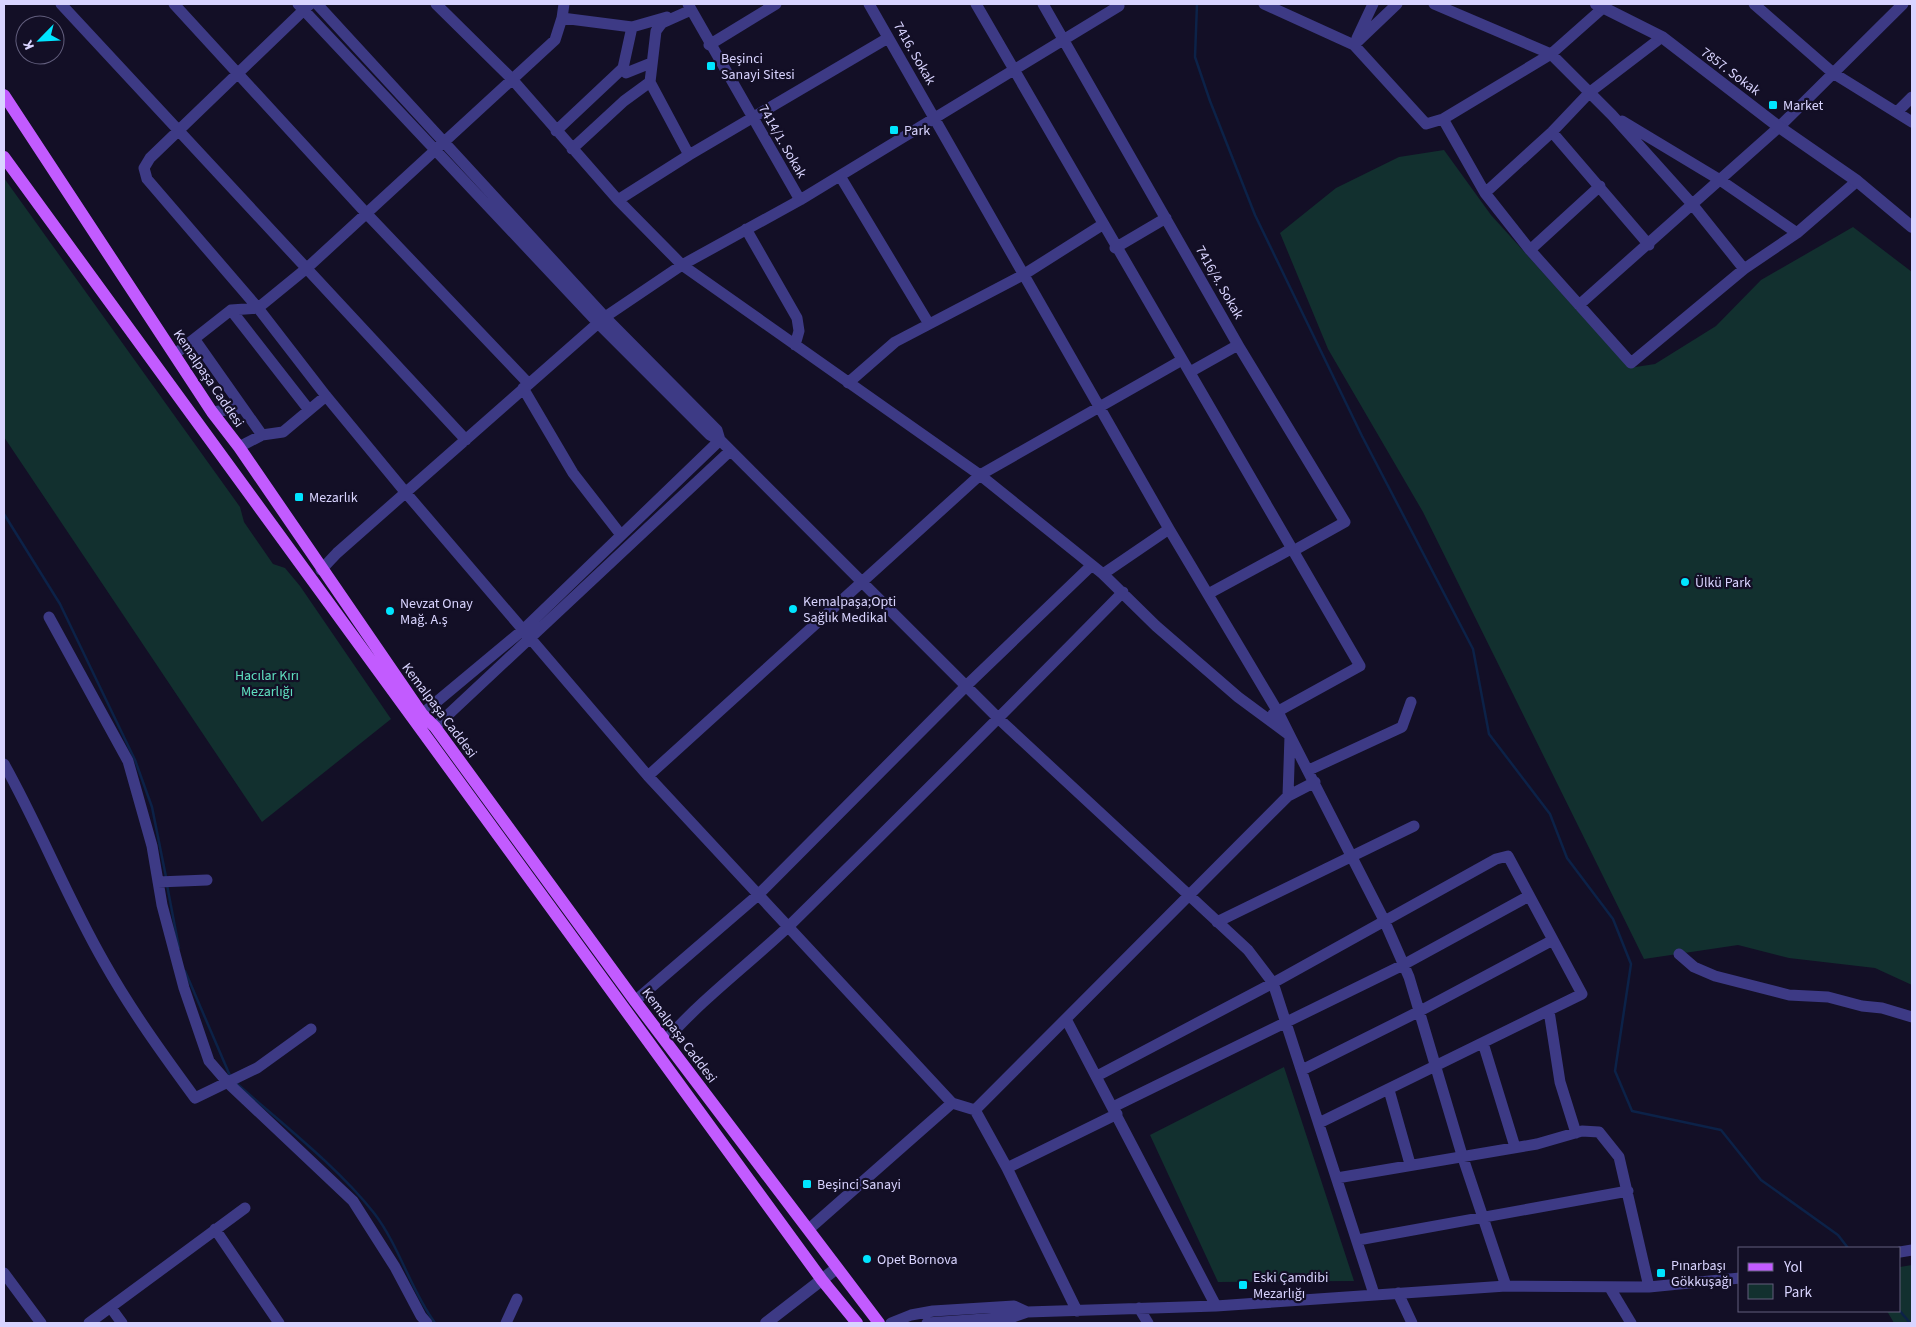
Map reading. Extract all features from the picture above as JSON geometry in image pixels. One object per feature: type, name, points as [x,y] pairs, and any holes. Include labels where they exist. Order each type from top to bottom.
[{"type":"main road","name":"Kemalpaşa Caddesi","points":[[4,95],[212,412],[239,447],[321,570],[422,714],[435,727],[635,1001],[879,1323]]},
{"type":"main road","name":"Kemalpaşa Caddesi","points":[[4,157],[822,1280],[857,1323]]},
{"type":"street","points":[[61,4],[466,440]]},
{"type":"street","points":[[174,4],[526,386],[573,473],[621,535]]},
{"type":"street","points":[[317,4],[445,140],[602,320]]},
{"type":"street","points":[[436,4],[512,79],[618,200],[682,265],[980,476],[1104,574],[1156,626],[1265,719],[1290,735],[1288,796]]},
{"type":"street","points":[[174,354],[195,340],[231,310],[258,308],[307,268],[365,212],[435,151],[555,40],[564,4]]},
{"type":"street","points":[[710,44],[776,4]]},
{"type":"street","name":"7416. Sokak","points":[[869,4],[1169,529],[1278,712],[1384,920],[1404,965],[1420,1011],[1462,1155],[1506,1286]]},
{"type":"street","points":[[976,4],[1102,225],[1190,372],[1360,666],[1265,719]]},
{"type":"street","name":"7416/4. Sokak","points":[[1043,4],[1238,345],[1345,522],[1292,550]]},
{"type":"street","points":[[1264,4],[1354,45],[1426,124],[1443,119],[1551,54],[1600,6]]},
{"type":"street","points":[[1354,45],[1373,4]]},
{"type":"street","points":[[1354,45],[1396,4]]},
{"type":"street","points":[[1434,4],[1551,54],[1612,114],[1692,204],[1744,269]]},
{"type":"street","points":[[1754,4],[1769,8],[1833,73],[1912,122]]},
{"type":"street","points":[[1578,305],[1779,127],[1901,4]]},
{"type":"street","points":[[1077,1311],[975,1110],[952,1103],[648,776],[406,493],[326,396],[258,308],[147,179],[144,168],[178,129],[238,73],[304,6],[435,151],[602,320],[710,436],[720,440],[999,719],[1248,950],[1273,983],[1374,1294]]},
{"type":"street","points":[[321,570],[337,553],[602,320],[682,265],[800,200],[1119,6]]},
{"type":"street","name":"7857. Sokak","points":[[1600,6],[1662,37],[1779,127],[1857,181],[1912,227]]},
{"type":"street","points":[[562,18],[632,27],[689,7]]},
{"type":"street","points":[[689,7],[662,23],[656,30],[650,82],[689,155]]},
{"type":"street","name":"7414/1. Sokak","points":[[689,7],[800,200]]},
{"type":"street","points":[[632,27],[625,71],[637,90]]},
{"type":"street","points":[[1485,193],[1552,132],[1590,92],[1662,37]]},
{"type":"street","points":[[618,200],[689,155],[888,38]]},
{"type":"street","points":[[556,131],[625,71],[651,63]]},
{"type":"street","points":[[572,149],[637,90],[650,82]]},
{"type":"street","points":[[1897,112],[1912,97]]},
{"type":"street","points":[[1612,114],[1720,180],[1797,233]]},
{"type":"street","points":[[1443,119],[1485,193],[1530,250],[1631,364],[1744,269],[1797,233],[1857,181]]},
{"type":"street","points":[[1552,132],[1649,244]]},
{"type":"street","points":[[840,176],[929,324]]},
{"type":"street","points":[[1530,250],[1600,186]]},
{"type":"street","points":[[1116,248],[1166,218]]},
{"type":"street","points":[[848,383],[895,342],[1023,275],[1102,225]]},
{"type":"street","points":[[746,229],[797,318],[799,331],[795,345]]},
{"type":"street","points":[[231,310],[308,410]]},
{"type":"street","points":[[195,340],[241,408],[262,435]]},
{"type":"street","points":[[1190,372],[1238,345]]},
{"type":"street","points":[[648,776],[860,582],[980,476],[1100,409],[1182,360]]},
{"type":"street","points":[[239,447],[262,435],[283,432],[326,396]]},
{"type":"street","points":[[212,412],[241,408]]},
{"type":"street","points":[[435,727],[621,535],[720,440]]},
{"type":"street","points":[[422,714],[527,633],[730,451]]},
{"type":"street","points":[[1104,574],[1169,529]]},
{"type":"street","points":[[1208,594],[1292,550]]},
{"type":"street","points":[[635,1001],[758,895],[966,686],[1092,565]]},
{"type":"street","points":[[665,1041],[688,1015],[788,927],[999,719],[1123,592]]},
{"type":"street","points":[[49,617],[128,761],[152,846],[165,881],[184,988],[209,1061],[232,1081],[353,1201],[395,1267],[421,1316],[427,1323]]},
{"type":"street","points":[[1309,770],[1402,727],[1411,702]]},
{"type":"street","points":[[4,767],[24,799],[103,960],[142,1027],[195,1098],[256,1068],[311,1029]]},
{"type":"street","points":[[975,1110],[1288,796],[1315,782]]},
{"type":"street","points":[[1217,922],[1414,826]]},
{"type":"street","points":[[1097,1076],[1273,983],[1496,858],[1508,856],[1582,994],[1319,1123]]},
{"type":"street","points":[[165,881],[207,880]]},
{"type":"street","points":[[1006,1168],[1404,965],[1529,896]]},
{"type":"street","points":[[1302,1070],[1420,1011],[1552,940]]},
{"type":"street","points":[[1679,954],[1694,967],[1715,976],[1789,995],[1828,997],[1862,1006],[1882,1008],[1912,1017]]},
{"type":"street","points":[[1548,1011],[1560,1082],[1576,1133]]},
{"type":"street","points":[[1066,1019],[1216,1306]]},
{"type":"street","points":[[1482,1044],[1515,1147]]},
{"type":"street","points":[[1389,1090],[1410,1164]]},
{"type":"street","points":[[809,1229],[952,1103]]},
{"type":"street","points":[[1337,1178],[1515,1147],[1576,1133],[1599,1132],[1612,1145],[1619,1157],[1649,1288]]},
{"type":"street","points":[[1358,1240],[1628,1191]]},
{"type":"street","points":[[89,1323],[245,1208]]},
{"type":"street","points":[[215,1229],[279,1323]]},
{"type":"street","points":[[766,1323],[836,1268]]},
{"type":"street","points":[[4,1273],[41,1323]]},
{"type":"street","points":[[929,1323],[1013,1317],[1027,1312],[1216,1306],[1506,1286],[1649,1288],[1738,1278]]},
{"type":"street","points":[[1610,1288],[1631,1323]]},
{"type":"street","points":[[1398,1293],[1412,1323]]},
{"type":"street","points":[[506,1323],[518,1299]]},
{"type":"street","points":[[891,1323],[911,1315],[933,1311],[1014,1306],[1027,1312]]},
{"type":"street","points":[[110,1308],[122,1323]]},
{"type":"street","points":[[1139,1308],[1148,1323]]},
{"type":"green space","name":"Ülkü Park","points":[[1444,150],[1491,215],[1629,368],[1655,364],[1716,326],[1761,280],[1853,227],[1912,272],[1912,985],[1875,968],[1789,958],[1738,945],[1644,959],[1423,512],[1328,349],[1280,233],[1336,188],[1399,157]]},
{"type":"green space","name":"Hacılar Kırı Mezarlığı","points":[[4,178],[240,507],[244,522],[273,564],[285,568],[300,586],[391,719],[262,822],[4,437]]},
{"type":"green space","points":[[1284,1067],[1354,1281],[1218,1282],[1150,1135]]},
{"type":"green space","points":[[1912,1265],[1912,1323],[1894,1323],[1888,1312],[1901,1312],[1901,1267]]},
{"type":"waterway","points":[[1197,4],[1195,57],[1210,101],[1255,215],[1362,436],[1473,649],[1489,734],[1550,814],[1567,858],[1613,919],[1631,964],[1615,1071],[1632,1111],[1721,1130],[1761,1180],[1838,1235],[1847,1247]]},
{"type":"waterway","points":[[4,514],[60,604],[135,760],[152,807],[166,877]]},
{"type":"waterway","points":[[167,885],[179,948]]},
{"type":"waterway","points":[[185,971],[231,1078]]},
{"type":"waterway","points":[[235,1082],[326,1161],[374,1213],[391,1240],[426,1310],[435,1323]]},
{"type":"waterway","points":[[1901,1312],[1910,1323]]},
{"type":"place","name":"Beşinci Sanayi Sitesi","points":[[711,66]]},
{"type":"place","name":"Market","points":[[1773,105]]},
{"type":"place","name":"Park","points":[[894,130]]},
{"type":"place","name":"Mezarlık","points":[[299,497]]},
{"type":"place","name":"Ülkü Park","points":[[1685,582]]},
{"type":"place","name":"Kemalpaşa;Opti Sağlık Medikal","points":[[793,609]]},
{"type":"place","name":"Nevzat Onay Mağ. A.ş","points":[[390,611]]},
{"type":"place","name":"Beşinci Sanayi","points":[[807,1184]]},
{"type":"place","name":"Opet Bornova","points":[[867,1259]]},
{"type":"place","name":"Pınarbaşı Gökkuşağı","points":[[1661,1273]]},
{"type":"place","name":"Eski Çamdibi Mezarlığı","points":[[1243,1285]]}]
